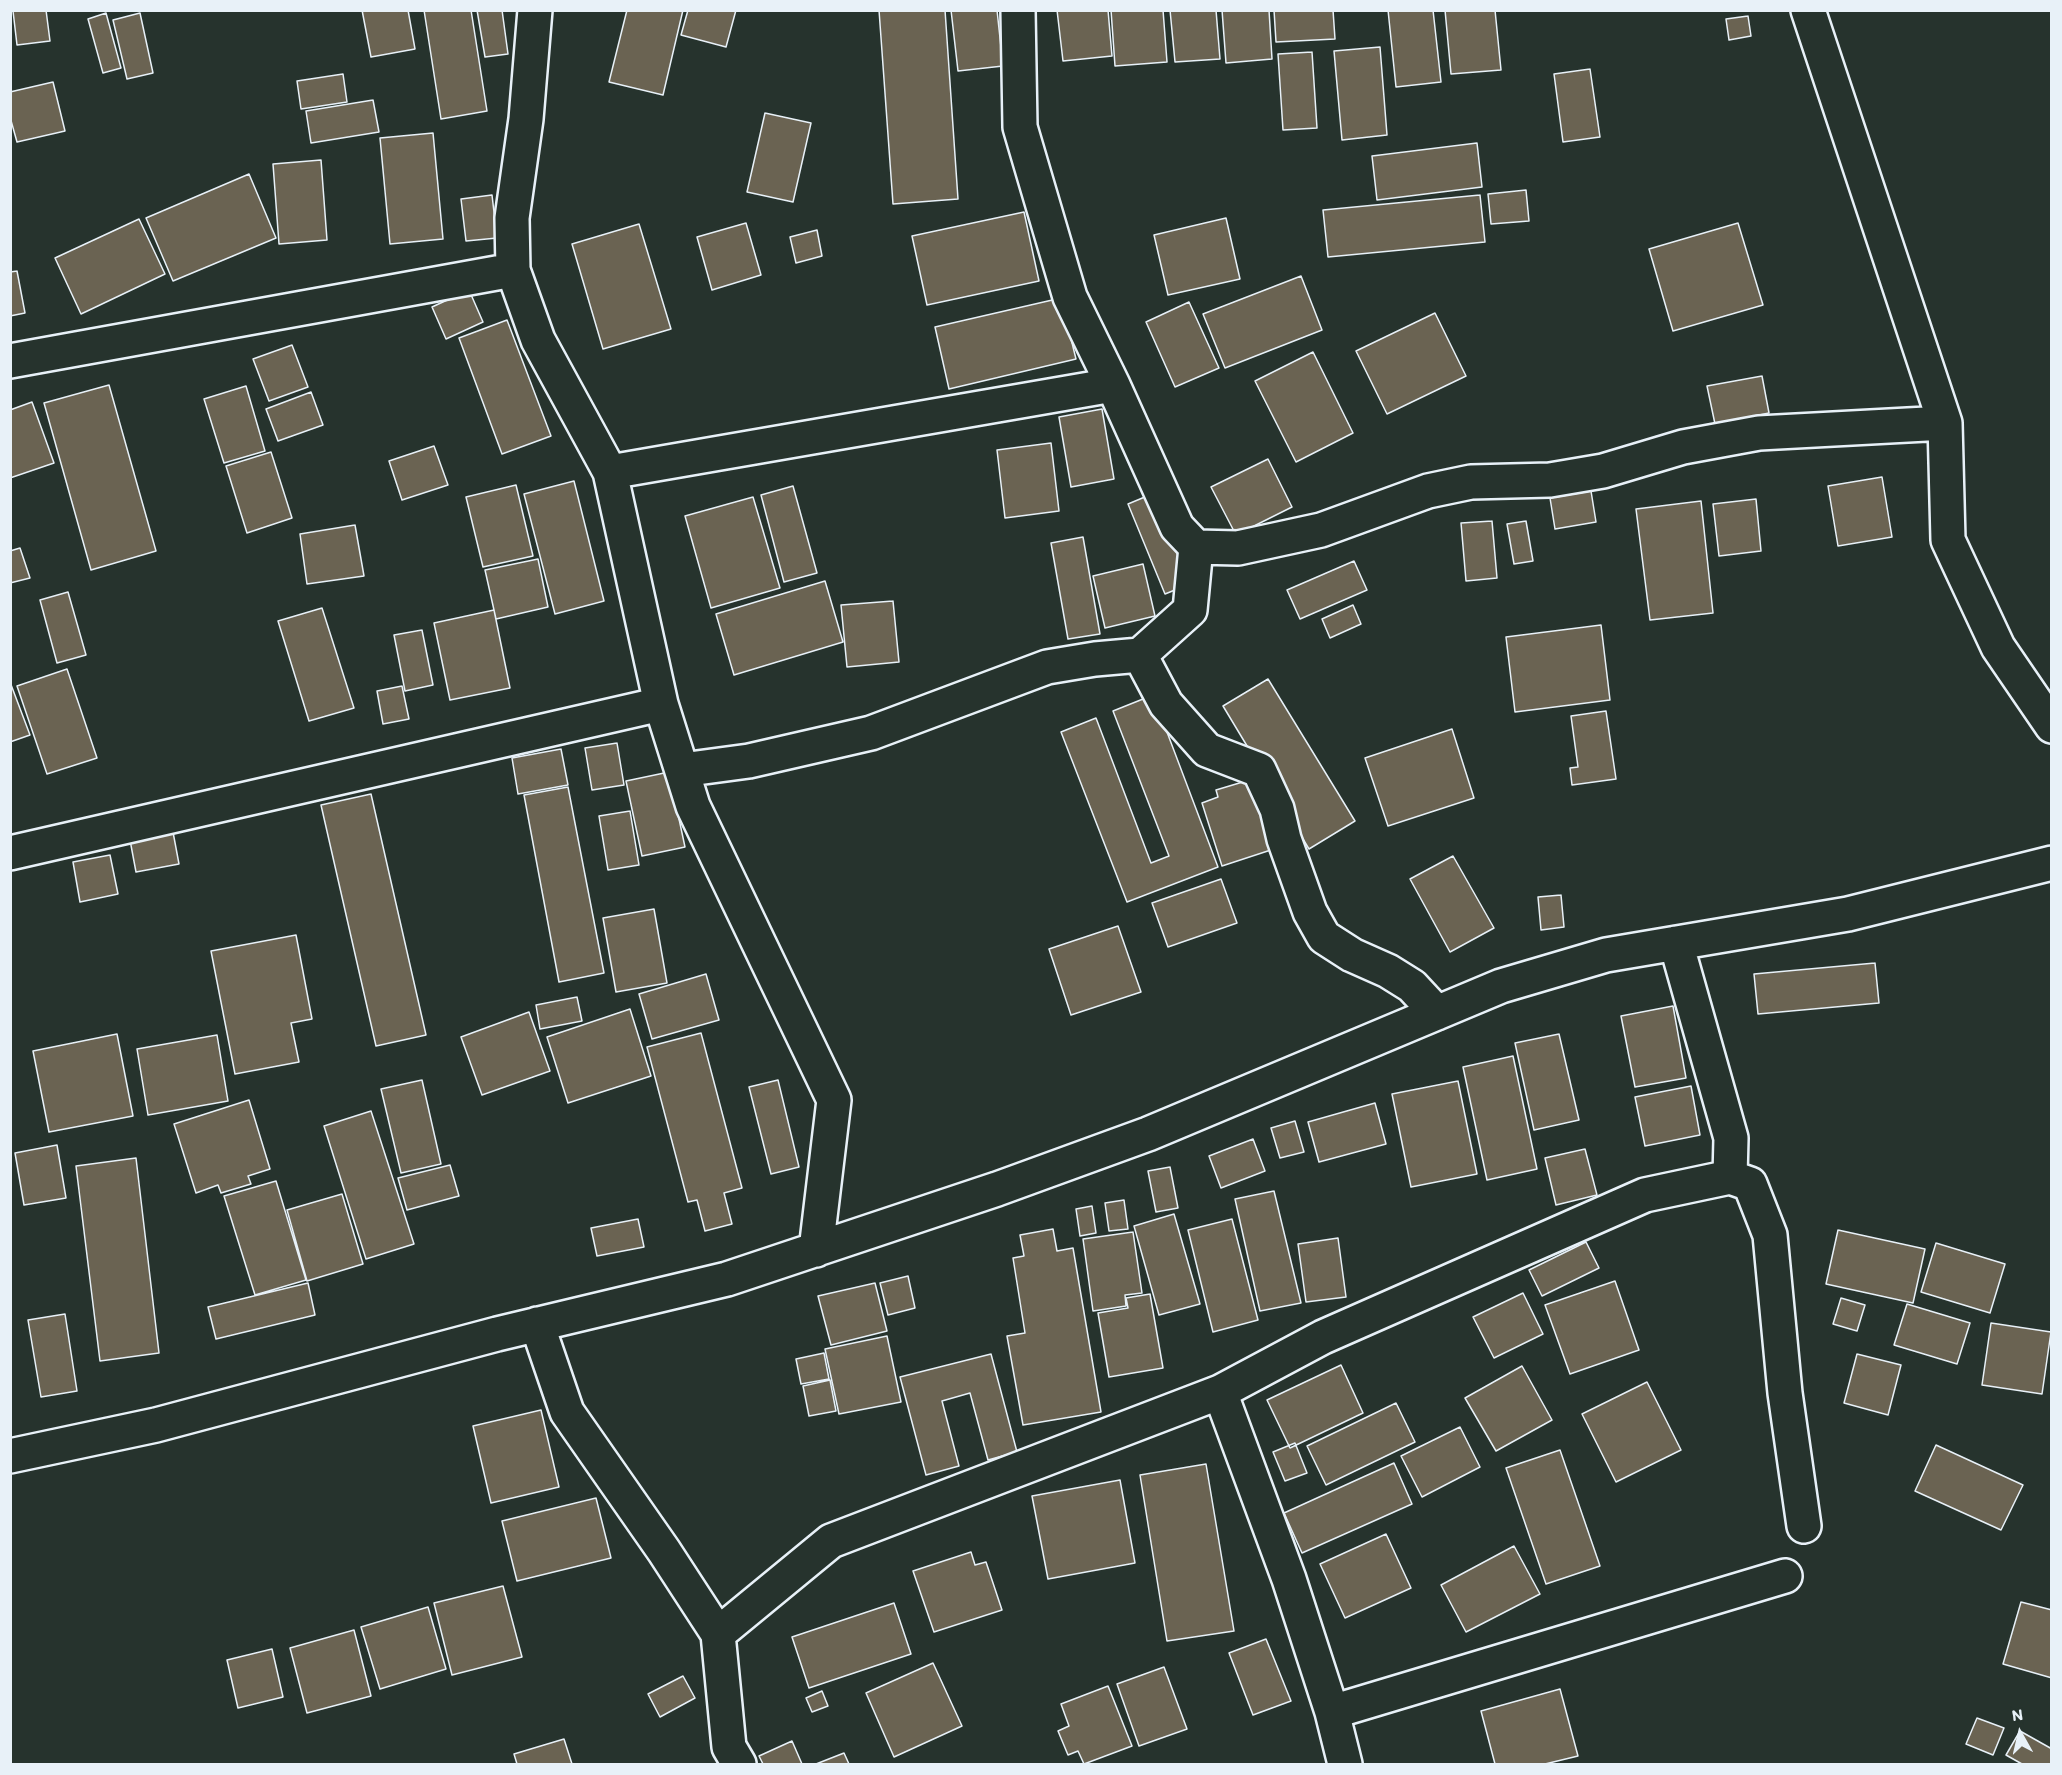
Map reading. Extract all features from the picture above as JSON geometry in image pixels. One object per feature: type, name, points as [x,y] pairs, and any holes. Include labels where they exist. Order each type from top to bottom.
[{"type":"street","points":[[535,10],[526,119],[512,218],[513,270],[538,340],[610,472],[661,704],[693,806],[834,1100],[816,1250]]},
{"type":"street","points":[[1018,10],[1020,127],[1071,297],[1177,527],[1196,547],[1238,548],[1321,530],[1428,492],[1471,482],[1550,480],[1603,471],[1683,447],[1759,433],[1945,423]]},
{"type":"street","points":[[1808,10],[1945,423],[1948,540],[1998,647],[2052,726]]},
{"type":"street","points":[[10,361],[513,270]]},
{"type":"street","points":[[610,472],[1113,386]]},
{"type":"street","points":[[682,770],[749,761],[871,733],[1047,667],[1140,655],[1190,610],[1196,547]]},
{"type":"street","points":[[1140,655],[1166,704],[1207,750],[1259,770],[1277,809],[1284,839],[1310,912],[1324,937],[1352,956],[1388,971],[1412,986],[1437,1013]]},
{"type":"street","points":[[10,853],[661,704]]},
{"type":"street","points":[[10,1456],[156,1425],[537,1324],[727,1279],[997,1189],[1148,1134],[1501,986],[1606,954],[1848,914],[2052,863]]},
{"type":"street","points":[[1676,943],[1731,1138],[1730,1178]]},
{"type":"street","points":[[718,1634],[831,1541],[1220,1392],[1323,1337],[1645,1195],[1730,1178],[1750,1184],[1770,1234],[1785,1393],[1804,1526]]},
{"type":"street","points":[[537,1324],[567,1412],[664,1551],[718,1634],[729,1747],[739,1764]]},
{"type":"street","points":[[1220,1392],[1288,1579],[1332,1712],[1345,1764]]},
{"type":"street","points":[[1332,1712],[1785,1576]]},
{"type":"building","points":[[46,10],[50,41],[17,45],[13,11]]},
{"type":"building","points":[[362,10],[408,10],[415,49],[371,57]]},
{"type":"building","points":[[424,10],[471,10],[487,111],[441,119]]},
{"type":"building","points":[[477,10],[502,10],[508,54],[485,57]]},
{"type":"building","points":[[627,10],[683,10],[663,95],[609,82]]},
{"type":"building","points":[[688,10],[736,10],[726,47],[681,35]]},
{"type":"building","points":[[879,10],[945,10],[958,199],[893,204]]},
{"type":"building","points":[[951,10],[997,10],[1003,66],[958,71]]},
{"type":"building","points":[[1057,10],[1108,10],[1112,56],[1063,61]]},
{"type":"building","points":[[1111,10],[1163,10],[1167,62],[1115,66]]},
{"type":"building","points":[[1170,10],[1216,10],[1220,59],[1175,62]]},
{"type":"building","points":[[1222,10],[1269,10],[1272,59],[1226,63]]},
{"type":"building","points":[[1274,10],[1333,10],[1335,39],[1276,42]]},
{"type":"building","points":[[1388,10],[1433,10],[1441,82],[1396,87]]},
{"type":"building","points":[[1445,10],[1495,10],[1501,70],[1451,74]]},
{"type":"building","points":[[106,13],[121,68],[103,73],[88,19]]},
{"type":"building","points":[[140,13],[153,73],[127,79],[113,20]]},
{"type":"building","points":[[1748,16],[1751,36],[1729,40],[1726,19]]},
{"type":"building","points":[[1380,47],[1387,135],[1342,140],[1334,51]]},
{"type":"building","points":[[1312,52],[1317,128],[1283,130],[1278,54]]},
{"type":"building","points":[[1590,69],[1600,137],[1563,142],[1554,74]]},
{"type":"building","points":[[343,74],[347,102],[301,109],[297,81]]},
{"type":"building","points":[[53,82],[65,131],[17,142],[10,117],[10,92]]},
{"type":"building","points":[[373,100],[379,132],[311,143],[306,111]]},
{"type":"building","points":[[765,113],[811,123],[793,202],[747,192]]},
{"type":"building","points":[[433,133],[443,239],[390,244],[380,138]]},
{"type":"building","points":[[1477,143],[1482,187],[1377,200],[1372,156]]},
{"type":"building","points":[[321,160],[327,240],[279,244],[273,164]]},
{"type":"building","points":[[249,174],[276,238],[173,281],[146,218]]},
{"type":"building","points":[[1526,190],[1529,221],[1491,224],[1488,194]]},
{"type":"building","points":[[492,195],[497,238],[466,241],[461,199]]},
{"type":"building","points":[[1480,195],[1485,242],[1328,257],[1323,210]]},
{"type":"building","points":[[1024,212],[1039,281],[927,305],[912,236]]},
{"type":"building","points":[[1226,218],[1240,279],[1168,295],[1154,235]]},
{"type":"building","points":[[139,219],[165,274],[81,314],[55,258]]},
{"type":"building","points":[[746,223],[761,275],[712,290],[697,237]]},
{"type":"building","points":[[1738,223],[1763,305],[1673,331],[1649,249]]},
{"type":"building","points":[[639,224],[671,329],[603,349],[572,244]]},
{"type":"building","points":[[817,230],[822,256],[796,263],[790,237]]},
{"type":"building","points":[[17,271],[25,313],[10,316],[10,272]]},
{"type":"building","points":[[1301,276],[1322,330],[1225,368],[1203,314]]},
{"type":"building","points":[[469,290],[483,322],[446,339],[432,307]]},
{"type":"building","points":[[1061,298],[1076,359],[949,389],[935,327]]},
{"type":"building","points":[[1189,302],[1219,368],[1175,387],[1146,322]]},
{"type":"building","points":[[1435,313],[1466,376],[1387,414],[1356,351]]},
{"type":"building","points":[[507,320],[551,436],[502,454],[459,338]]},
{"type":"building","points":[[292,345],[308,387],[269,401],[253,359]]},
{"type":"building","points":[[1313,352],[1353,433],[1296,462],[1255,381]]},
{"type":"building","points":[[1762,376],[1769,413],[1715,424],[1707,386]]},
{"type":"building","points":[[109,385],[156,551],[91,570],[44,403]]},
{"type":"building","points":[[246,386],[265,451],[224,463],[204,399]]},
{"type":"building","points":[[311,392],[323,425],[278,441],[266,409]]},
{"type":"building","points":[[32,402],[54,463],[10,478],[10,410]]},
{"type":"building","points":[[1102,409],[1114,479],[1071,487],[1059,417]]},
{"type":"building","points":[[1051,443],[1059,511],[1005,518],[997,450]]},
{"type":"building","points":[[434,446],[448,485],[402,500],[389,461]]},
{"type":"building","points":[[271,452],[292,518],[247,533],[226,466]]},
{"type":"building","points":[[1268,459],[1292,507],[1236,535],[1211,487]]},
{"type":"building","points":[[1882,477],[1892,537],[1838,546],[1828,486]]},
{"type":"building","points":[[574,481],[604,601],[555,614],[524,494]]},
{"type":"building","points":[[516,485],[533,556],[483,567],[466,497]]},
{"type":"building","points":[[793,486],[817,573],[784,582],[761,495]]},
{"type":"building","points":[[1591,491],[1596,522],[1555,529],[1550,498]]},
{"type":"building","points":[[1152,494],[1190,584],[1165,594],[1128,504]]},
{"type":"building","points":[[753,497],[780,588],[711,608],[685,516]]},
{"type":"building","points":[[1756,499],[1761,551],[1719,556],[1713,504]]},
{"type":"building","points":[[1701,501],[1713,613],[1650,620],[1636,509]]},
{"type":"building","points":[[1492,521],[1497,578],[1466,581],[1461,523]]},
{"type":"building","points":[[1526,521],[1533,561],[1514,564],[1507,524]]},
{"type":"building","points":[[355,525],[364,576],[307,584],[300,534]]},
{"type":"building","points":[[1083,537],[1100,634],[1068,639],[1051,543]]},
{"type":"building","points":[[20,548],[30,578],[10,583],[10,551]]},
{"type":"building","points":[[538,559],[548,607],[496,619],[485,570]]},
{"type":"building","points":[[1354,561],[1367,590],[1300,619],[1287,590]]},
{"type":"building","points":[[1143,564],[1155,616],[1105,628],[1093,576]]},
{"type":"building","points":[[825,581],[843,642],[734,675],[716,614]]},
{"type":"building","points":[[68,592],[86,655],[57,663],[40,600]]},
{"type":"building","points":[[893,601],[899,662],[847,667],[841,605]]},
{"type":"building","points":[[1353,605],[1361,624],[1330,638],[1322,619]]},
{"type":"building","points":[[322,608],[354,708],[309,721],[278,621]]},
{"type":"building","points":[[494,610],[510,688],[450,700],[434,623]]},
{"type":"building","points":[[1601,625],[1610,700],[1515,712],[1506,637]]},
{"type":"building","points":[[422,630],[433,685],[405,691],[394,635]]},
{"type":"building","points":[[67,669],[97,758],[47,774],[17,686]]},
{"type":"building","points":[[1268,679],[1355,821],[1309,849],[1223,706]]},
{"type":"building","points":[[10,682],[30,735],[10,742]]},
{"type":"building","points":[[402,686],[409,719],[383,724],[377,691]]},
{"type":"building","points":[[1153,695],[1218,867],[1127,902],[1061,732],[1096,718],[1151,863],[1169,856],[1113,711]]},
{"type":"building","points":[[1606,711],[1616,779],[1572,785],[1570,768],[1578,767],[1571,716]]},
{"type":"building","points":[[1452,729],[1474,798],[1388,826],[1365,758]]},
{"type":"building","points":[[617,743],[624,785],[592,790],[585,748]]},
{"type":"building","points":[[561,749],[568,785],[518,794],[512,758]]},
{"type":"building","points":[[669,772],[685,847],[642,856],[626,781]]},
{"type":"building","points":[[1246,781],[1248,787],[1262,783],[1283,846],[1222,866],[1202,803],[1218,797],[1216,790]]},
{"type":"building","points":[[568,787],[604,973],[559,982],[524,795]]},
{"type":"building","points":[[371,794],[426,1035],[376,1046],[321,805]]},
{"type":"building","points":[[630,811],[639,865],[608,870],[599,816]]},
{"type":"building","points":[[173,832],[179,864],[136,872],[130,840]]},
{"type":"building","points":[[110,855],[118,894],[80,902],[73,862]]},
{"type":"building","points":[[1453,856],[1494,928],[1450,952],[1410,879]]},
{"type":"building","points":[[1221,879],[1237,923],[1168,947],[1152,903]]},
{"type":"building","points":[[1561,895],[1564,927],[1541,930],[1538,897]]},
{"type":"building","points":[[654,909],[667,983],[616,992],[603,918]]},
{"type":"building","points":[[1118,926],[1141,992],[1071,1015],[1049,949]]},
{"type":"building","points":[[296,935],[312,1019],[291,1023],[299,1062],[235,1074],[211,951]]},
{"type":"building","points":[[1875,963],[1879,1003],[1758,1014],[1754,974]]},
{"type":"building","points":[[706,974],[719,1020],[652,1039],[639,994]]},
{"type":"building","points":[[577,997],[582,1021],[540,1029],[536,1005]]},
{"type":"building","points":[[1673,1006],[1686,1078],[1635,1087],[1621,1016]]},
{"type":"building","points":[[630,1009],[651,1076],[568,1103],[547,1037]]},
{"type":"building","points":[[529,1012],[550,1071],[482,1095],[461,1037]]},
{"type":"building","points":[[701,1033],[742,1188],[724,1193],[732,1224],[705,1231],[697,1200],[688,1202],[647,1047]]},
{"type":"building","points":[[117,1034],[133,1116],[49,1132],[33,1051]]},
{"type":"building","points":[[1559,1034],[1579,1120],[1534,1130],[1515,1043]]},
{"type":"building","points":[[217,1035],[228,1101],[148,1115],[137,1049]]},
{"type":"building","points":[[1513,1056],[1537,1169],[1487,1180],[1463,1067]]},
{"type":"building","points":[[422,1080],[441,1164],[401,1173],[381,1089]]},
{"type":"building","points":[[778,1080],[799,1167],[771,1174],[749,1087]]},
{"type":"building","points":[[1458,1081],[1477,1174],[1411,1187],[1392,1094]]},
{"type":"building","points":[[1691,1086],[1700,1135],[1645,1146],[1635,1097]]},
{"type":"building","points":[[249,1100],[270,1169],[248,1176],[251,1184],[221,1193],[218,1185],[196,1193],[174,1124]]},
{"type":"building","points":[[1375,1103],[1386,1144],[1319,1162],[1308,1122]]},
{"type":"building","points":[[371,1111],[414,1244],[366,1259],[324,1126]]},
{"type":"building","points":[[1295,1121],[1304,1152],[1280,1158],[1271,1128]]},
{"type":"building","points":[[1253,1139],[1265,1171],[1221,1188],[1209,1156]]},
{"type":"building","points":[[57,1145],[66,1198],[24,1205],[15,1153]]},
{"type":"building","points":[[1585,1149],[1597,1195],[1556,1205],[1545,1158]]},
{"type":"building","points":[[136,1158],[159,1353],[100,1361],[76,1166]]},
{"type":"building","points":[[450,1165],[459,1196],[407,1210],[398,1178]]},
{"type":"building","points":[[1170,1167],[1178,1208],[1156,1212],[1148,1171]]},
{"type":"building","points":[[276,1181],[306,1280],[255,1295],[224,1196]]},
{"type":"building","points":[[1274,1191],[1301,1303],[1260,1311],[1235,1199]]},
{"type":"building","points":[[342,1194],[363,1264],[307,1281],[287,1210]]},
{"type":"building","points":[[1124,1200],[1128,1229],[1109,1231],[1105,1203]]},
{"type":"building","points":[[1092,1206],[1096,1233],[1080,1236],[1076,1209]]},
{"type":"building","points":[[1174,1214],[1200,1304],[1159,1315],[1134,1226]]},
{"type":"building","points":[[638,1219],[644,1247],[597,1256],[591,1228]]},
{"type":"building","points":[[1232,1219],[1258,1320],[1213,1332],[1188,1230]]},
{"type":"building","points":[[1053,1229],[1057,1251],[1073,1248],[1101,1412],[1023,1425],[1007,1336],[1025,1333],[1013,1258],[1024,1256],[1020,1235]]},
{"type":"building","points":[[1838,1230],[1925,1249],[1913,1303],[1826,1284]]},
{"type":"building","points":[[1133,1232],[1142,1293],[1125,1295],[1126,1306],[1093,1311],[1083,1239]]},
{"type":"building","points":[[1338,1238],[1346,1297],[1306,1302],[1298,1244]]},
{"type":"building","points":[[1586,1242],[1599,1268],[1542,1296],[1529,1270]]},
{"type":"building","points":[[1936,1243],[2005,1264],[1990,1313],[1921,1292]]},
{"type":"building","points":[[908,1276],[915,1308],[888,1315],[880,1283]]},
{"type":"building","points":[[1615,1281],[1639,1350],[1570,1374],[1545,1305]]},
{"type":"building","points":[[308,1283],[315,1315],[216,1339],[208,1307]]},
{"type":"building","points":[[875,1283],[887,1331],[831,1345],[818,1296]]},
{"type":"building","points":[[1523,1293],[1543,1334],[1494,1358],[1473,1317]]},
{"type":"building","points":[[1150,1294],[1163,1368],[1109,1377],[1098,1313],[1128,1308],[1126,1298]]},
{"type":"building","points":[[1841,1298],[1865,1305],[1857,1331],[1833,1324]]},
{"type":"building","points":[[1907,1304],[1970,1323],[1957,1364],[1894,1345]]},
{"type":"building","points":[[65,1314],[77,1391],[41,1397],[28,1320]]},
{"type":"building","points":[[1991,1323],[2051,1332],[2042,1394],[1982,1385]]},
{"type":"building","points":[[887,1336],[901,1402],[839,1414],[825,1349]]},
{"type":"building","points":[[824,1353],[829,1379],[801,1384],[796,1359]]},
{"type":"building","points":[[991,1354],[1017,1452],[988,1460],[970,1393],[942,1401],[959,1466],[926,1475],[900,1377]]},
{"type":"building","points":[[1857,1354],[1901,1365],[1888,1415],[1844,1403]]},
{"type":"building","points":[[1341,1365],[1363,1413],[1290,1448],[1267,1400]]},
{"type":"building","points":[[1522,1366],[1552,1420],[1496,1451],[1465,1398]]},
{"type":"building","points":[[830,1380],[836,1411],[809,1416],[803,1386]]},
{"type":"building","points":[[1647,1382],[1681,1450],[1616,1482],[1582,1414]]},
{"type":"building","points":[[1396,1403],[1415,1442],[1326,1485],[1307,1446]]},
{"type":"building","points":[[541,1410],[559,1487],[491,1503],[473,1426]]},
{"type":"building","points":[[1460,1427],[1480,1467],[1422,1497],[1401,1456]]},
{"type":"building","points":[[1295,1443],[1307,1473],[1285,1481],[1273,1452]]},
{"type":"building","points":[[1936,1445],[2023,1485],[2001,1530],[1915,1491]]},
{"type":"building","points":[[1560,1450],[1600,1566],[1546,1584],[1506,1468]]},
{"type":"building","points":[[1394,1463],[1412,1504],[1302,1553],[1284,1513]]},
{"type":"building","points":[[1206,1464],[1234,1631],[1167,1641],[1140,1475]]},
{"type":"building","points":[[1120,1480],[1135,1563],[1048,1579],[1032,1496]]},
{"type":"building","points":[[596,1498],[611,1558],[517,1581],[502,1521]]},
{"type":"building","points":[[1386,1534],[1411,1588],[1345,1618],[1320,1564]]},
{"type":"building","points":[[1514,1546],[1540,1594],[1466,1632],[1441,1585]]},
{"type":"building","points":[[971,1552],[975,1565],[986,1562],[1002,1610],[934,1632],[913,1571]]},
{"type":"building","points":[[503,1586],[522,1657],[452,1675],[434,1603]]},
{"type":"building","points":[[2021,1602],[2052,1610],[2052,1678],[2003,1664]]},
{"type":"building","points":[[894,1603],[911,1654],[809,1688],[792,1637]]},
{"type":"building","points":[[428,1607],[446,1669],[380,1689],[361,1627]]},
{"type":"building","points":[[354,1630],[371,1696],[307,1713],[290,1648]]},
{"type":"building","points":[[1266,1639],[1291,1701],[1253,1715],[1229,1653]]},
{"type":"building","points":[[272,1649],[283,1697],[238,1708],[227,1660]]},
{"type":"building","points":[[933,1663],[962,1726],[894,1757],[866,1693]]},
{"type":"building","points":[[1164,1667],[1187,1729],[1139,1746],[1117,1684]]},
{"type":"building","points":[[683,1676],[695,1698],[660,1717],[648,1694]]},
{"type":"building","points":[[1108,1686],[1132,1746],[1084,1764],[1078,1751],[1068,1755],[1058,1731],[1069,1726],[1061,1704]]},
{"type":"building","points":[[1560,1689],[1578,1756],[1545,1764],[1495,1764],[1481,1711]]},
{"type":"building","points":[[822,1691],[828,1706],[812,1712],[806,1698]]},
{"type":"building","points":[[1977,1718],[2004,1728],[1993,1755],[1966,1744]]},
{"type":"building","points":[[2020,1731],[2052,1749],[2052,1764],[2022,1764],[2006,1755]]},
{"type":"building","points":[[564,1739],[572,1764],[517,1764],[514,1754]]},
{"type":"building","points":[[792,1741],[802,1764],[763,1764],[759,1756]]},
{"type":"building","points":[[844,1753],[849,1764],[816,1764]]}]
